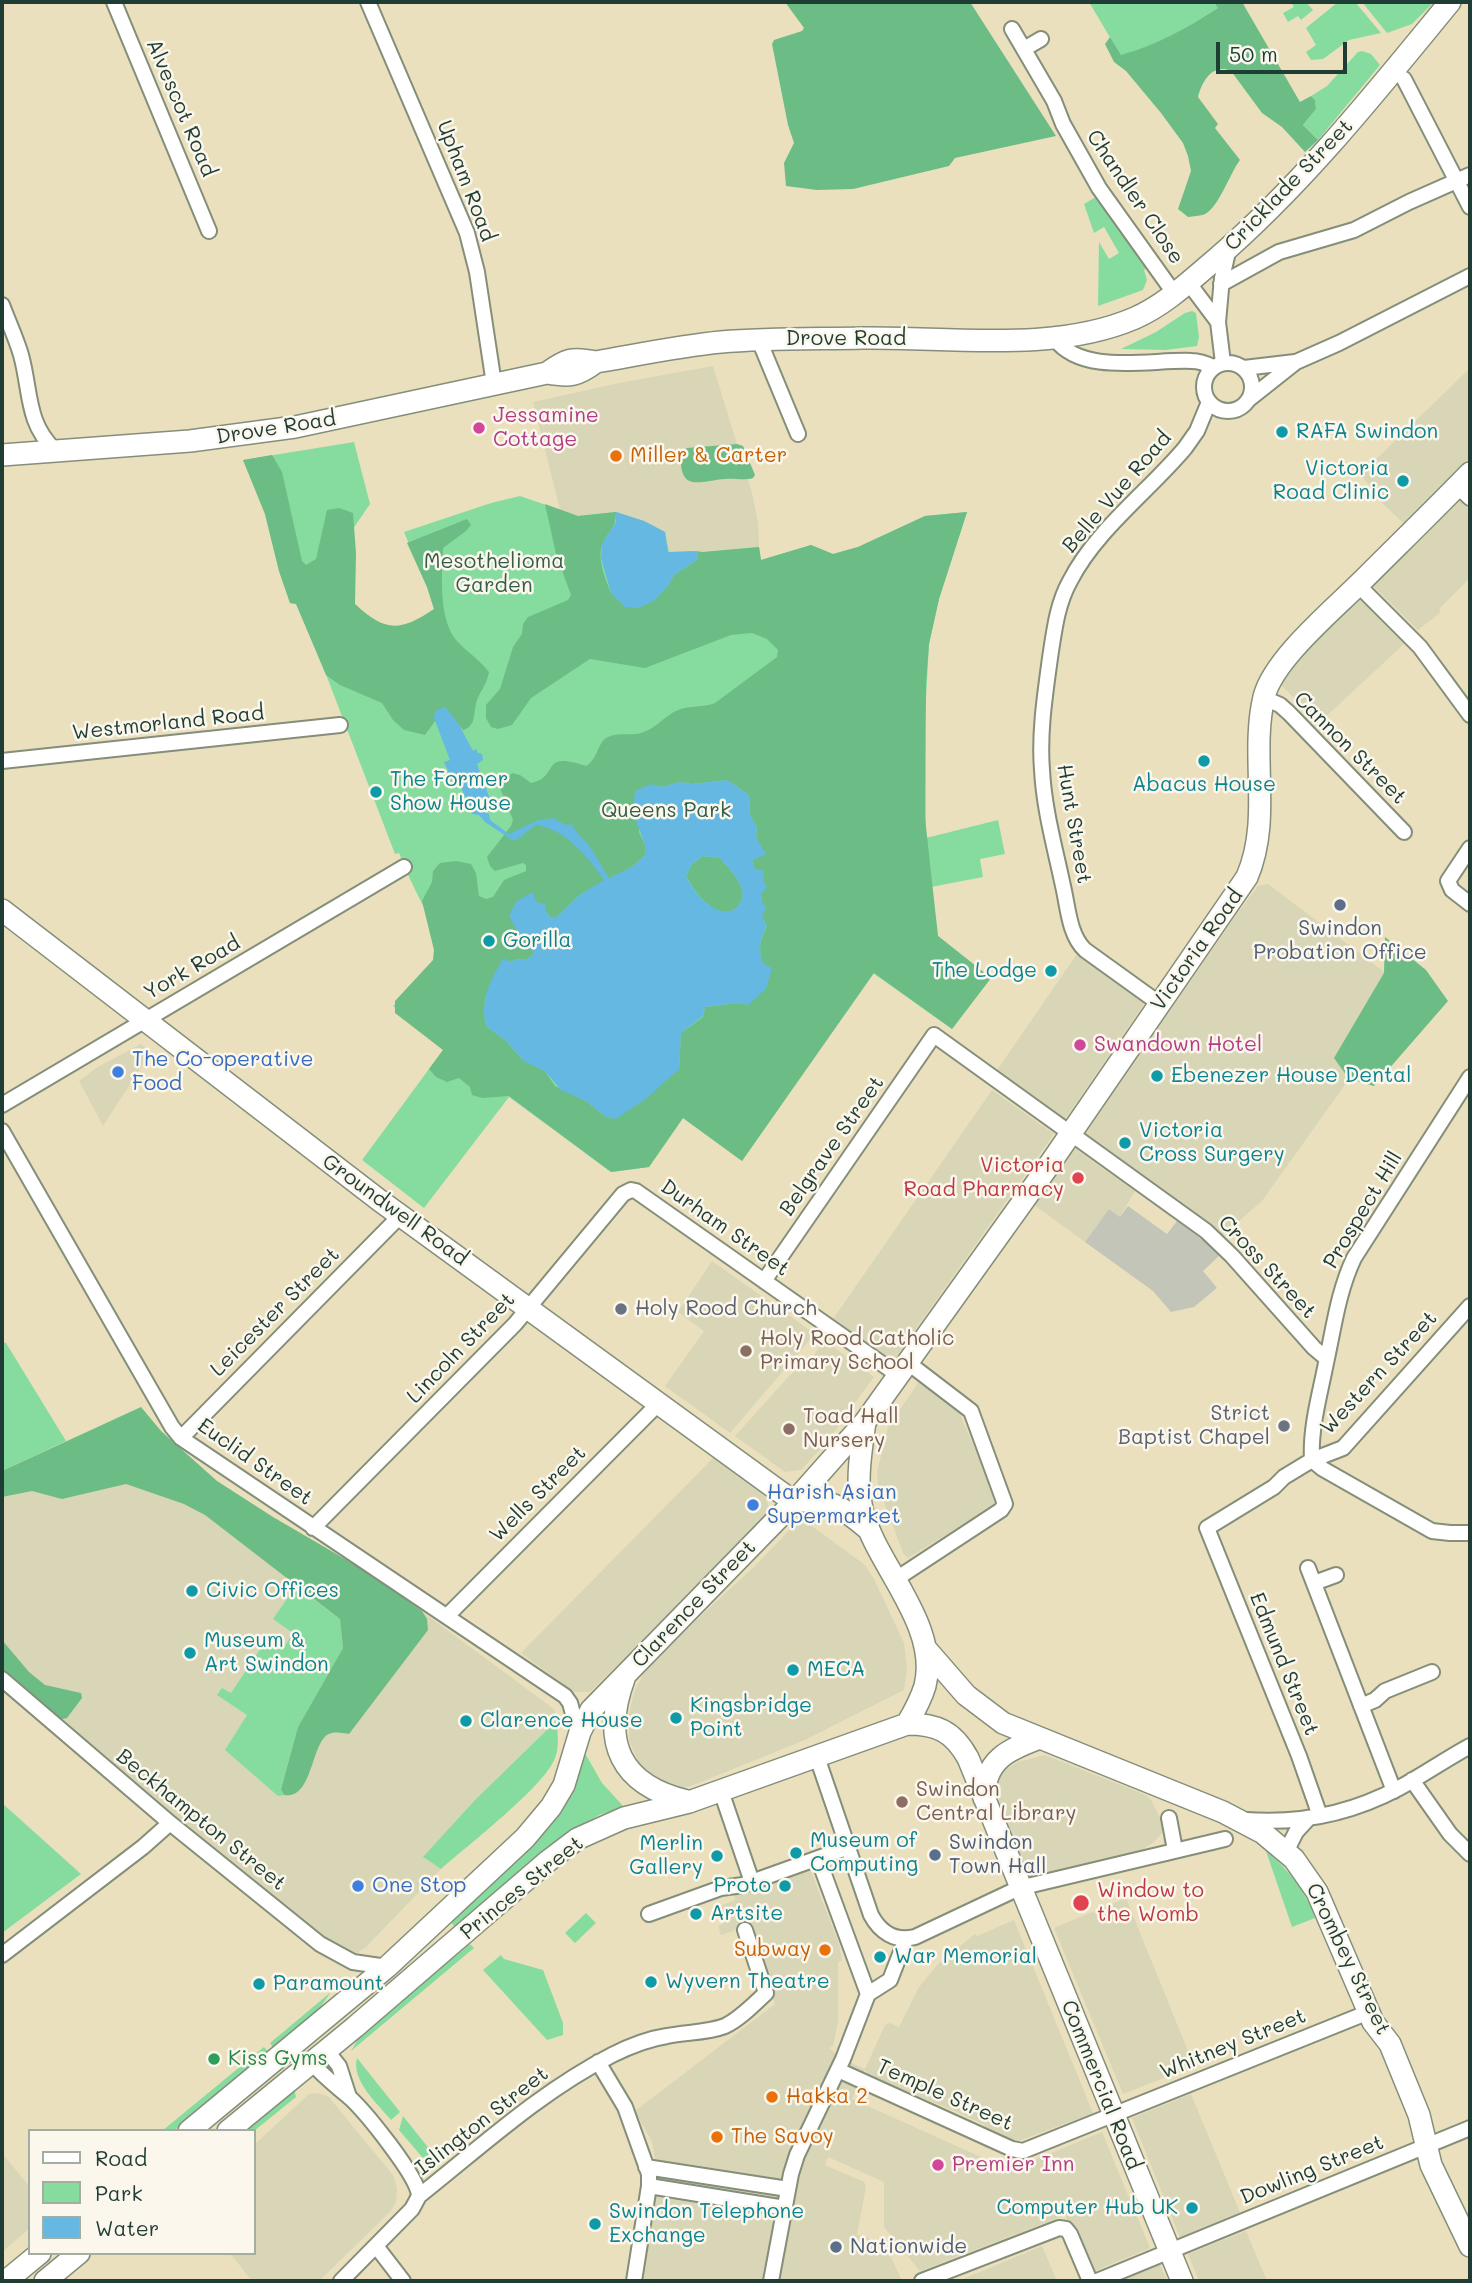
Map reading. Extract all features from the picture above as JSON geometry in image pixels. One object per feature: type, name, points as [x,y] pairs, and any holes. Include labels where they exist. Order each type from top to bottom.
[{"type":"street","name":"Alvescot Road","points":[[114,2],[209,231]]},
{"type":"street","name":"Upham Road","points":[[368,2],[467,233],[477,272],[494,384]]},
{"type":"street","name":"Cricklade Street","points":[[1097,331],[1140,316],[1229,248],[1287,193],[1323,154],[1450,2]]},
{"type":"street","name":"Chandler Close","points":[[1012,29],[1099,188],[1181,287]]},
{"type":"street","points":[[1024,50],[1041,39]]},
{"type":"street","points":[[1404,79],[1463,178],[1470,207]]},
{"type":"street","points":[[1222,284],[1279,252],[1354,230],[1463,178]]},
{"type":"street","name":"Belle Vue Road","points":[[1075,571],[1091,549],[1185,448],[1196,432],[1209,402],[1203,386],[1205,379],[1218,365],[1218,322],[1229,248]]},
{"type":"street","points":[[1209,402],[1229,411],[1237,410],[1296,362],[1470,276]]},
{"type":"street","name":"Belle Vue Road","points":[[1181,287],[1218,322]]},
{"type":"street","points":[[2,304],[21,353],[30,404],[39,432],[55,450]]},
{"type":"street","name":"Drove Road","points":[[2,455],[146,445],[274,430],[382,410],[547,373],[567,376],[581,373],[596,362],[702,344],[759,340],[1055,338],[1097,331]]},
{"type":"street","points":[[1055,338],[1063,349],[1086,359],[1122,363],[1194,360],[1218,365],[1233,362],[1249,373],[1252,387],[1248,400]]},
{"type":"street","points":[[759,340],[798,434]]},
{"type":"street","points":[[1244,368],[1296,362]]},
{"type":"street","name":"Victoria Road","points":[[794,1502],[865,1422],[1160,1004],[1250,870],[1261,815],[1260,744],[1264,698],[1277,671],[1304,639],[1358,585],[1466,486]]},
{"type":"street","name":"Hunt Street","points":[[1075,571],[1063,594],[1058,612],[1048,678],[1042,748],[1046,803],[1070,920],[1079,944],[1160,1004]]},
{"type":"street","points":[[1358,585],[1420,647],[1470,715]]},
{"type":"street","name":"Cannon Street","points":[[1264,698],[1280,705],[1289,713],[1404,832]]},
{"type":"street","name":"Westmorland Road","points":[[2,761],[340,725]]},
{"type":"street","points":[[1470,848],[1448,883],[1452,890],[1470,904]]},
{"type":"street","name":"York Road","points":[[2,1105],[404,867]]},
{"type":"street","name":"Groundwell Road","points":[[2,910],[400,1216],[794,1502]]},
{"type":"street","name":"Cross Street","points":[[934,1035],[1220,1243],[1327,1359]]},
{"type":"street","name":"Belgrave Street","points":[[764,1281],[934,1035]]},
{"type":"street","name":"Prospect Hill","points":[[1312,1460],[1311,1448],[1342,1287],[1354,1258],[1470,1077]]},
{"type":"street","name":"Euclid Street","points":[[2,1131],[172,1427],[181,1438],[565,1696],[598,1702]]},
{"type":"street","name":"Durham Street","points":[[631,1190],[764,1281],[969,1408],[1005,1500],[1003,1508],[896,1579]]},
{"type":"street","name":"Lincoln Street","points":[[313,1528],[529,1308],[623,1194],[631,1190]]},
{"type":"street","name":"Leicester Street","points":[[181,1438],[400,1216]]},
{"type":"street","name":"Western Street","points":[[1207,1528],[1312,1460],[1343,1448],[1470,1306]]},
{"type":"street","name":"Wells Street","points":[[447,1616],[659,1403]]},
{"type":"street","name":"Victoria Road","points":[[865,1422],[859,1486],[861,1506],[869,1529],[896,1579],[926,1649],[925,1684],[906,1724]]},
{"type":"street","points":[[1312,1460],[1322,1469],[1418,1524],[1437,1532],[1468,1529]]},
{"type":"street","name":"Victoria Road","points":[[794,1502],[831,1502],[844,1508],[869,1529]]},
{"type":"street","name":"Clarence Street","points":[[689,1802],[648,1787],[632,1774],[621,1757],[614,1732],[617,1699],[626,1675],[794,1502]]},
{"type":"street","name":"Edmund Street","points":[[1207,1528],[1299,1756],[1313,1818]]},
{"type":"street","points":[[1308,1568],[1394,1791]]},
{"type":"street","points":[[1314,1583],[1336,1575]]},
{"type":"street","name":"Crombey Street","points":[[926,1649],[949,1678],[980,1707],[1014,1728],[1238,1819],[1263,1833],[1286,1852],[1317,1892],[1369,2012],[1390,2044],[1419,2115],[1431,2165],[1470,2246]]},
{"type":"street","points":[[1361,1706],[1375,1700],[1385,1691],[1432,1672]]},
{"type":"street","name":"Princes Street","points":[[190,2129],[387,1967],[510,1853],[559,1795],[568,1776],[584,1720],[626,1675]]},
{"type":"street","name":"Beckhampton Street","points":[[2,1679],[170,1823],[332,1953],[353,1962],[387,1967]]},
{"type":"street","points":[[565,1696],[570,1703],[579,1735]]},
{"type":"street","name":"Princes Street","points":[[230,2129],[319,2057],[562,1849],[624,1818],[689,1802],[906,1724]]},
{"type":"street","name":"Commercial Road","points":[[906,1724],[937,1728],[955,1739],[968,1758],[1182,2281]]},
{"type":"street","points":[[984,1798],[986,1777],[994,1764],[1012,1750],[1040,1738]]},
{"type":"street","points":[[1238,1819],[1313,1818],[1368,1802],[1394,1791],[1470,1746]]},
{"type":"street","points":[[817,1757],[875,1923],[887,1934],[906,1939],[1020,1888],[1225,1839]]},
{"type":"street","points":[[1412,1780],[1450,1833],[1470,1854]]},
{"type":"street","points":[[721,1791],[752,1882]]},
{"type":"street","points":[[1169,1818],[1175,1850]]},
{"type":"street","points":[[1286,1852],[1296,1832],[1313,1818]]},
{"type":"street","points":[[2,1955],[170,1823]]},
{"type":"street","points":[[649,1914],[721,1888],[752,1882],[849,1847]]},
{"type":"street","points":[[818,1858],[868,1994]]},
{"type":"street","name":"Islington Street","points":[[341,2281],[412,2209],[419,2196],[502,2126],[569,2080],[598,2062],[645,2040],[727,2025],[766,1993],[745,1930]]},
{"type":"street","points":[[771,2281],[797,2155],[838,2070],[868,1994],[890,1980],[906,1939]]},
{"type":"street","name":"Whitney Street","points":[[1113,2116],[1369,2012]]},
{"type":"street","points":[[303,2037],[319,2057],[340,2066],[349,2097],[410,2172],[418,2187],[419,2196]]},
{"type":"street","points":[[598,2062],[625,2107],[646,2167],[649,2186],[634,2281]]},
{"type":"street","name":"Temple Street","points":[[838,2070],[1012,2149],[1023,2151],[1113,2116]]},
{"type":"street","name":"Dowling Street","points":[[1097,2281],[1470,2128]]},
{"type":"street","points":[[646,2167],[788,2189]]},
{"type":"street","points":[[649,2186],[785,2208]]},
{"type":"street","points":[[922,2281],[1059,2228],[1070,2234],[1090,2281]]},
{"type":"street","points":[[376,2246],[403,2281]]},
{"type":"street","points":[[6,2281],[38,2255]]},
{"type":"street","points":[[46,2281],[77,2255]]},
{"type":"shaded area","points":[[713,366],[752,493],[759,547],[668,552],[665,532],[643,521],[629,516],[578,516],[560,510],[533,402]]},
{"type":"shaded area","points":[[1470,368],[1470,460],[1405,525],[1376,497],[1374,490],[1360,475]]},
{"type":"shaded area","points":[[1458,497],[1470,509],[1470,578],[1439,609],[1441,612],[1418,630],[1373,586]]},
{"type":"shaded area","points":[[1358,598],[1404,644],[1319,723],[1280,684],[1292,667]]},
{"type":"shaded area","points":[[1268,884],[1411,992],[1262,1201],[1223,1235],[1083,1136],[1236,915],[1258,886]]},
{"type":"shaded area","points":[[1079,951],[1147,1000],[1063,1122],[995,1073]]},
{"type":"shaded area","points":[[141,1044],[151,1052],[103,1126],[79,1081],[96,1068]]},
{"type":"shaded area","points":[[992,1090],[1054,1134],[893,1361],[833,1319]]},
{"type":"shaded area","points":[[1074,1148],[1135,1191],[1120,1217],[1109,1209],[1085,1242],[1034,1205]]},
{"type":"shaded area","points":[[1128,1206],[1167,1234],[1177,1221],[1211,1246],[1219,1256],[1203,1271],[1217,1288],[1194,1307],[1171,1312],[1153,1291],[1085,1242],[1109,1209],[1120,1217]]},
{"type":"shaded area","name":"Holy Rood Catholic Primary School","points":[[712,1261],[815,1334],[730,1433],[665,1386],[704,1331],[678,1312]]},
{"type":"shaded area","name":"Toad Hall Nursery","points":[[824,1340],[874,1377],[826,1443],[801,1470],[785,1472],[735,1436],[789,1376],[814,1355]]},
{"type":"shaded area","points":[[920,1380],[957,1407],[998,1503],[908,1558],[903,1553],[878,1486],[877,1472],[888,1427]]},
{"type":"shaded area","points":[[141,1407],[161,1431],[217,1481],[374,1576],[554,1709],[557,1720],[475,1800],[424,1858],[441,1869],[365,1948],[352,1956],[338,1951],[157,1805],[2,1671],[2,1471]]},
{"type":"shaded area","points":[[716,1455],[766,1498],[770,1511],[767,1517],[590,1692],[574,1692],[521,1653]]},
{"type":"shaded area","points":[[801,1518],[865,1565],[874,1579],[904,1643],[907,1667],[904,1690],[805,1740],[691,1786],[681,1788],[658,1782],[639,1764],[629,1740],[629,1714],[634,1692],[644,1673],[660,1653],[755,1566]]},
{"type":"shaded area","points":[[1045,1755],[1146,1795],[1164,1825],[1161,1834],[1143,1849],[1050,1879],[1029,1880],[989,1782],[991,1778],[1018,1762]]},
{"type":"shaded area","points":[[810,1869],[839,1944],[842,1961],[838,1962],[838,2022],[833,2046],[829,2048],[843,2059],[865,2069],[885,2025],[890,2023],[899,2027],[919,1987],[938,1964],[975,1934],[977,1936],[1014,1920],[1093,2113],[1016,2142],[983,2129],[985,2125],[957,2112],[868,2075],[865,2070],[852,2099],[1010,2170],[1102,2132],[1150,2248],[1090,2273],[1065,2215],[920,2271],[884,2227],[884,2182],[828,2157],[825,2165],[864,2182],[866,2186],[857,2235],[867,2237],[891,2257],[902,2281],[640,2281],[657,2171],[652,2142],[635,2111],[775,2004],[747,1926],[721,1935],[718,1926],[724,1923],[718,1907],[735,1900],[734,1895]]},
{"type":"shaded area","points":[[1126,1898],[1194,2066],[1123,2094],[1054,1928]]},
{"type":"shaded area","points":[[309,2094],[328,2096],[393,2175],[397,2189],[396,2202],[391,2211],[319,2281],[252,2281],[232,2255],[256,2255],[256,2143]]},
{"type":"shaded area","points":[[1191,2094],[1241,2215],[1181,2240],[1132,2118]]},
{"type":"shaded area","points":[[2,2153],[28,2185],[28,2230],[2,2252]]},
{"type":"shaded area","points":[[1246,2231],[1267,2281],[1199,2281],[1188,2254]]},
{"type":"shaded area","points":[[1042,2246],[1057,2281],[958,2281]]},
{"type":"shaded area","points":[[1158,2260],[1167,2281],[1107,2281]]},
{"type":"green space","points":[[785,2],[970,2],[1056,136],[955,158],[949,166],[853,189],[817,190],[786,186],[784,163],[794,143],[772,44],[774,40],[804,28]]},
{"type":"green space","points":[[1089,2],[1227,2],[1176,33],[1121,56]]},
{"type":"green space","points":[[1214,2],[1242,2],[1300,102],[1311,96],[1315,100],[1316,109],[1303,125],[1318,140],[1305,152],[1282,127],[1262,113],[1231,71],[1214,71],[1205,80],[1198,97],[1218,124],[1215,128],[1240,160],[1210,210],[1203,215],[1188,217],[1178,209],[1191,171],[1183,143],[1126,71],[1114,62],[1105,44],[1110,37],[1121,55],[1147,46],[1218,8]]},
{"type":"green space","points":[[1291,2],[1306,2],[1313,10],[1301,20],[1298,16],[1288,22],[1283,13],[1294,7]]},
{"type":"green space","points":[[1338,2],[1355,2],[1381,33],[1349,40],[1323,59],[1311,60],[1306,52],[1316,45],[1306,28]]},
{"type":"green space","points":[[1362,2],[1434,2],[1412,24],[1387,33]]},
{"type":"green space","points":[[1358,52],[1371,54],[1380,65],[1318,140],[1303,125],[1316,109],[1315,100],[1311,96],[1327,86]]},
{"type":"green space","points":[[1096,197],[1112,215],[1148,267],[1144,270],[1147,280],[1143,290],[1098,306],[1099,242],[1109,259],[1119,253],[1104,227],[1094,233],[1084,204]]},
{"type":"green space","points":[[1185,313],[1196,313],[1199,337],[1197,346],[1165,350],[1121,349],[1156,332]]},
{"type":"green space","name":"Queens Park","points":[[354,442],[370,504],[336,554],[355,604],[371,619],[395,634],[436,615],[404,532],[520,496],[578,516],[616,512],[644,521],[665,532],[669,552],[759,547],[761,560],[811,545],[833,554],[858,547],[925,516],[967,512],[939,599],[929,644],[925,717],[926,838],[998,820],[1005,854],[980,859],[983,877],[931,887],[938,936],[991,978],[952,1029],[873,973],[742,1161],[683,1118],[649,1167],[611,1172],[509,1097],[424,1208],[362,1160],[443,1050],[393,1006],[419,982],[444,945],[399,853],[395,854],[315,646],[296,604],[290,603],[265,514],[243,460]]},
{"type":"green space","points":[[737,444],[743,446],[755,475],[753,478],[692,482],[683,475],[681,454],[687,448]]},
{"type":"green space","points":[[272,455],[282,472],[302,561],[306,565],[316,559],[327,510],[339,508],[353,513],[356,553],[355,604],[384,624],[393,626],[412,622],[434,609],[407,543],[467,519],[471,525],[443,548],[442,583],[444,609],[451,632],[489,672],[477,700],[473,722],[467,728],[463,730],[445,707],[425,735],[404,730],[393,720],[382,703],[340,685],[326,675],[296,604],[290,603],[265,514],[243,460]]},
{"type":"green space","points":[[545,504],[578,516],[616,512],[615,522],[601,549],[602,568],[611,593],[668,586],[674,575],[698,559],[698,553],[695,551],[759,547],[761,560],[811,545],[833,554],[858,547],[925,516],[967,512],[939,599],[929,644],[925,818],[938,936],[991,978],[952,1029],[874,973],[742,1161],[683,1118],[649,1167],[611,1172],[509,1096],[482,1098],[472,1095],[470,1087],[459,1078],[447,1082],[436,1077],[429,1069],[443,1050],[395,1013],[395,1001],[433,960],[434,950],[422,901],[432,882],[433,871],[440,863],[456,861],[471,864],[476,873],[479,896],[486,899],[493,897],[504,880],[526,871],[526,865],[523,863],[495,871],[487,857],[513,820],[500,788],[512,773],[531,783],[546,776],[555,763],[561,761],[586,766],[604,739],[641,733],[678,710],[715,703],[777,657],[778,650],[767,639],[752,633],[731,635],[645,668],[590,659],[531,698],[512,725],[498,729],[491,727],[486,718],[486,705],[500,689],[513,647],[522,634],[523,624],[528,617],[568,600],[571,595],[556,554]],"holes":[[[727,780],[749,795],[750,814],[757,828],[756,837],[760,846],[752,861],[761,894],[762,918],[767,925],[760,944],[763,963],[737,1003],[705,1007],[703,1017],[681,1033],[679,1069],[606,1117],[586,1101],[555,1086],[545,1071],[522,1059],[504,1039],[486,1026],[485,999],[490,984],[504,959],[510,962],[517,959],[526,960],[534,954],[530,939],[546,912],[551,917],[556,917],[581,894],[632,867],[645,855],[645,845],[639,832],[651,785],[661,787],[680,782],[692,784]]]},
{"type":"green space","points":[[703,856],[720,858],[739,882],[743,892],[742,899],[731,911],[724,912],[708,904],[689,882],[686,875],[692,864]]},
{"type":"green space","points":[[1385,937],[1426,970],[1448,1001],[1374,1086],[1349,1079],[1334,1058],[1384,973]]},
{"type":"green space","points":[[2,1342],[6,1343],[66,1441],[2,1471]]},
{"type":"green space","points":[[141,1407],[161,1431],[217,1481],[374,1576],[422,1611],[427,1619],[428,1630],[349,1734],[332,1733],[322,1741],[306,1781],[293,1794],[284,1795],[281,1789],[298,1727],[343,1648],[340,1619],[205,1515],[184,1504],[126,1484],[62,1499],[32,1491],[2,1497],[2,1471]]},
{"type":"green space","points":[[296,1586],[340,1619],[343,1648],[298,1727],[281,1788],[284,1795],[278,1796],[225,1750],[247,1715],[217,1695],[222,1688],[231,1693],[269,1636],[285,1646],[293,1633],[273,1619]]},
{"type":"green space","points":[[2,1640],[29,1672],[45,1685],[81,1693],[82,1698],[67,1718],[58,1720],[2,1671]]},
{"type":"green space","points":[[557,1720],[557,1753],[537,1784],[441,1869],[423,1857],[475,1800]]},
{"type":"green space","points":[[582,1755],[586,1755],[602,1783],[624,1807],[599,1815],[562,1839],[456,1929],[450,1921],[510,1867],[564,1802],[576,1779]]},
{"type":"green space","points":[[2,1803],[81,1874],[2,1933]]},
{"type":"green space","points":[[1266,1851],[1295,1881],[1315,1918],[1292,1927]]},
{"type":"green space","points":[[586,1913],[596,1923],[575,1943],[565,1933]]},
{"type":"green space","points":[[470,1944],[474,1948],[351,2051],[361,2034]]},
{"type":"green space","points":[[501,1955],[504,1959],[543,1970],[563,2023],[563,2035],[547,2040],[483,1970]]},
{"type":"green space","points":[[331,1992],[317,2012],[274,2049],[270,2043]]},
{"type":"green space","points":[[264,2047],[269,2053],[175,2129],[164,2129]]},
{"type":"green space","points":[[357,2058],[400,2112],[391,2120],[362,2084],[356,2067]]},
{"type":"green space","points":[[294,2088],[296,2097],[256,2129],[244,2129]]},
{"type":"green space","points":[[403,2116],[431,2151],[430,2160],[422,2157],[399,2130]]},
{"type":"water","points":[[616,512],[644,521],[665,532],[668,552],[698,553],[698,559],[674,575],[655,600],[639,608],[625,607],[611,593],[601,558],[602,544],[616,522]]},
{"type":"water","points":[[445,707],[458,723],[473,751],[476,749],[482,754],[483,760],[477,764],[494,810],[485,812],[489,814],[490,820],[509,834],[536,821],[554,818],[565,825],[572,824],[609,878],[632,867],[645,855],[645,845],[633,812],[635,791],[651,784],[661,787],[680,782],[692,784],[727,780],[749,795],[750,814],[757,828],[756,837],[766,854],[752,861],[754,868],[764,871],[763,880],[767,887],[761,894],[761,901],[766,907],[762,918],[767,924],[760,948],[763,963],[772,968],[766,989],[748,1005],[737,1003],[705,1007],[703,1016],[681,1033],[679,1069],[647,1098],[616,1119],[606,1117],[586,1101],[561,1090],[545,1071],[525,1062],[504,1039],[486,1026],[484,1017],[488,990],[504,958],[510,962],[517,959],[526,960],[534,954],[529,947],[530,939],[520,935],[509,916],[516,902],[533,892],[536,902],[545,904],[546,912],[551,917],[556,917],[581,894],[604,880],[575,845],[556,832],[535,825],[517,840],[512,840],[479,815],[472,814],[457,778],[452,780],[444,762],[450,760],[434,718],[435,711]],"holes":[[[703,856],[720,858],[736,877],[743,892],[738,906],[731,911],[715,909],[708,904],[700,897],[686,875],[692,864]]]},
{"type":"place","name":"Jessamine Cottage","points":[[479,428]]},
{"type":"place","name":"RAFA Swindon","points":[[1282,432]]},
{"type":"place","name":"Miller & Carter","points":[[616,456]]},
{"type":"place","name":"Victoria Road Clinic","points":[[1403,481]]},
{"type":"place","name":"Abacus House","points":[[1204,761]]},
{"type":"place","name":"The Former Show House","points":[[376,792]]},
{"type":"place","name":"Swindon Probation Office","points":[[1340,905]]},
{"type":"place","name":"Gorilla","points":[[489,941]]},
{"type":"place","name":"The Lodge","points":[[1051,971]]},
{"type":"place","name":"Swandown Hotel","points":[[1080,1045]]},
{"type":"place","name":"The Co-operative Food","points":[[118,1072]]},
{"type":"place","name":"Ebenezer House Dental","points":[[1157,1076]]},
{"type":"place","name":"Victoria Cross Surgery","points":[[1125,1143]]},
{"type":"place","name":"Victoria Road Pharmacy","points":[[1078,1178]]},
{"type":"place","name":"Holy Rood Church","points":[[621,1309]]},
{"type":"place","name":"Holy Rood Catholic Primary School","points":[[746,1351]]},
{"type":"place","name":"Strict Baptist Chapel","points":[[1284,1426]]},
{"type":"place","name":"Toad Hall Nursery","points":[[789,1429]]},
{"type":"place","name":"Harish Asian Supermarket","points":[[753,1505]]},
{"type":"place","name":"Civic Offices","points":[[192,1591]]},
{"type":"place","name":"Museum & Art Swindon","points":[[190,1653]]},
{"type":"place","name":"MECA","points":[[793,1670]]},
{"type":"place","name":"Kingsbridge Point","points":[[676,1718]]},
{"type":"place","name":"Clarence House","points":[[466,1721]]},
{"type":"place","name":"Swindon Central Library","points":[[902,1802]]},
{"type":"place","name":"Museum of Computing","points":[[796,1853]]},
{"type":"place","name":"Swindon Town Hall","points":[[935,1855]]},
{"type":"place","name":"Merlin Gallery","points":[[717,1856]]},
{"type":"place","name":"One Stop","points":[[358,1886]]},
{"type":"place","name":"Proto","points":[[785,1886]]},
{"type":"place","name":"Window to the Womb","points":[[1081,1903]]},
{"type":"place","name":"Artsite","points":[[696,1914]]},
{"type":"place","name":"Subway","points":[[825,1950]]},
{"type":"place","name":"War Memorial","points":[[880,1957]]},
{"type":"place","name":"Wyvern Theatre","points":[[651,1982]]},
{"type":"place","name":"Paramount","points":[[259,1984]]},
{"type":"place","name":"Kiss Gyms","points":[[214,2059]]},
{"type":"place","name":"Hakka 2","points":[[772,2097]]},
{"type":"place","name":"The Savoy","points":[[717,2137]]},
{"type":"place","name":"Premier Inn","points":[[938,2165]]},
{"type":"place","name":"Computer Hub UK","points":[[1192,2208]]},
{"type":"place","name":"Swindon Telephone Exchange","points":[[595,2224]]},
{"type":"place","name":"Nationwide","points":[[836,2247]]},
{"type":"park label","name":"Mesothelioma Garden","points":[[494,574]]}]
